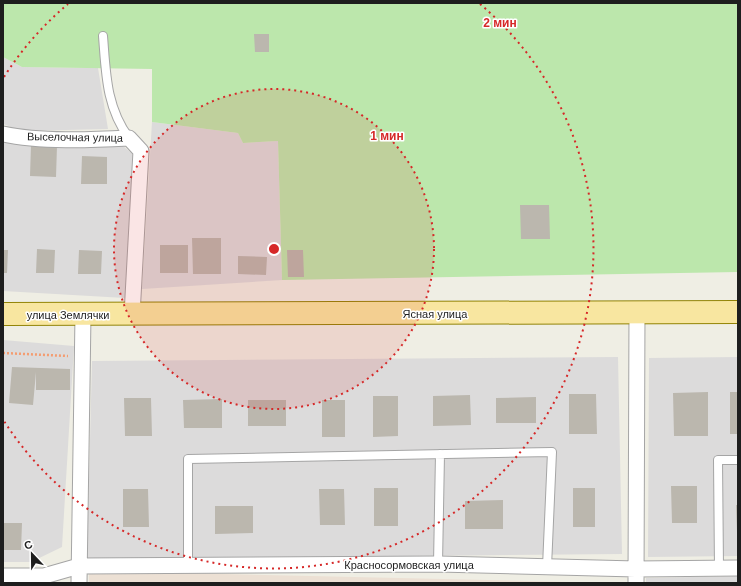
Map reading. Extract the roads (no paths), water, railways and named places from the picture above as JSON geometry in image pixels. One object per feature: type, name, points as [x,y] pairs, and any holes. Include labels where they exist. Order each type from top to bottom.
[{"type":"main road","name":"Ясная улица","points":[[132,315],[738,312]]},
{"type":"main road","name":"улица Землячки","points":[[3,314],[132,315]]},
{"type":"street","name":"Выселочная улица","points":[[3,134],[17,137],[98,139],[129,138],[141,151],[132,315]]},
{"type":"street","points":[[636,576],[637,312]]},
{"type":"street","points":[[79,583],[84,315]]},
{"type":"street","name":"Красносормовская улица","points":[[3,576],[44,576],[79,566],[438,564],[547,567],[636,576],[719,568],[738,568]]},
{"type":"lane","points":[[103,36],[107,86],[118,124],[129,138]]},
{"type":"lane","points":[[188,565],[188,459],[552,452],[547,567]]},
{"type":"lane","points":[[438,564],[440,454]]},
{"type":"lane","points":[[719,568],[718,460],[738,460]]}]
